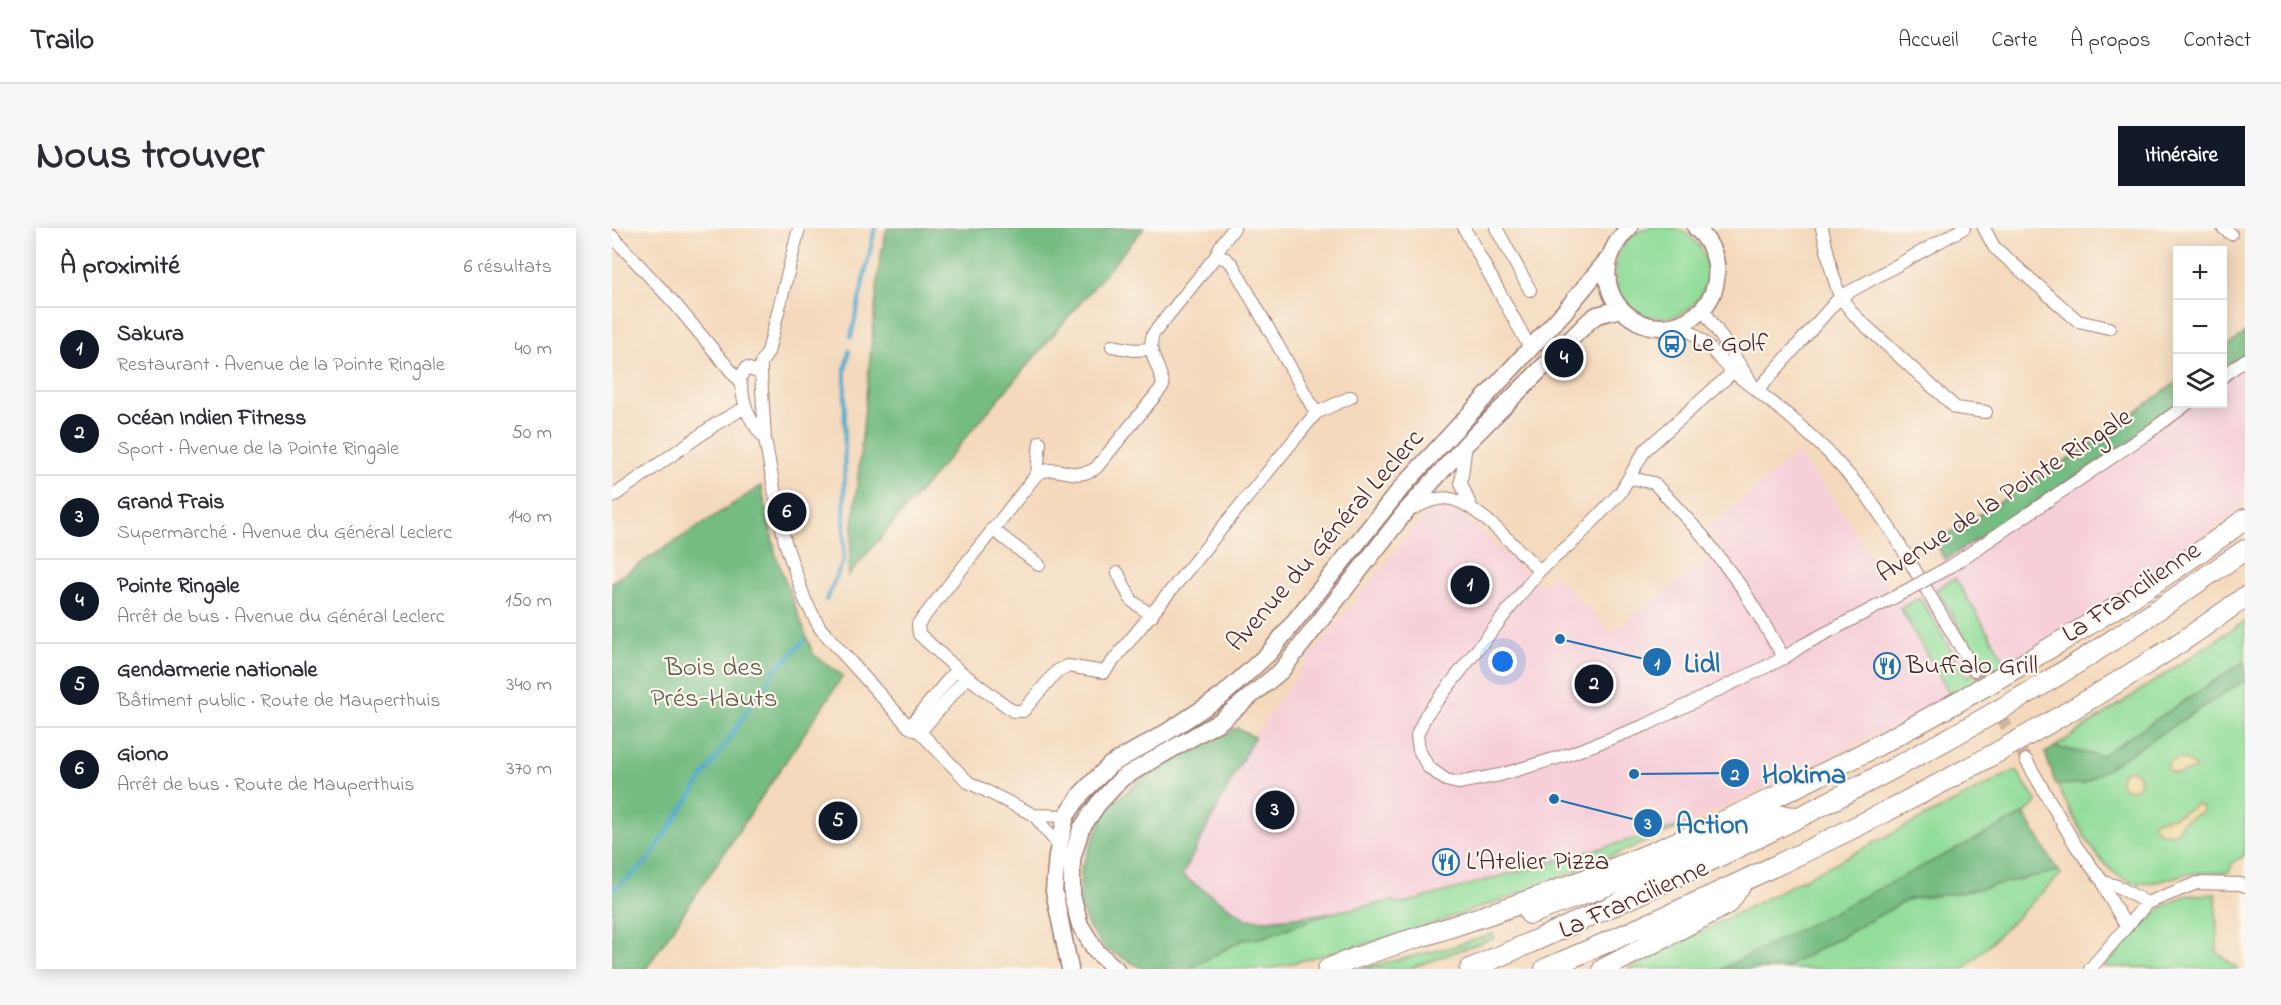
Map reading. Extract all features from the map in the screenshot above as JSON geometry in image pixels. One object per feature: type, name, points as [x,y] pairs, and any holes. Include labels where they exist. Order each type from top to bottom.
[{"type":"highway","points":[[1330,969],[1352,959],[1462,924],[1562,888],[1648,854],[1761,804],[1871,749],[1972,694],[2076,633],[2245,519]]},
{"type":"highway","name":"La Francilienne","points":[[1470,969],[1733,850],[1883,774],[2019,699],[2132,628],[2245,550]]},
{"type":"highway","name":"La Francilienne","points":[[1545,969],[1743,880],[1894,807],[2036,731],[2160,656],[2245,597]]},
{"type":"highway","points":[[1330,969],[1397,954],[1504,923],[1650,868],[1772,814],[1796,817]]},
{"type":"highway","points":[[1603,969],[1728,904],[1743,880]]},
{"type":"main road","name":"Avenue du Général Leclerc","points":[[1070,969],[1054,891],[1059,846],[1066,816],[1082,793],[1110,765],[1167,732],[1222,696],[1269,653],[1402,487],[1530,348],[1607,260],[1613,246],[1627,228]]},
{"type":"main road","points":[[1607,260],[1607,280],[1612,295],[1621,309],[1638,321],[1659,327],[1681,324],[1693,318],[1703,309],[1713,293],[1717,276],[1716,258],[1709,242],[1696,228]]},
{"type":"main road","name":"Avenue du Général Leclerc","points":[[1116,969],[1096,951],[1080,925],[1071,895],[1072,859],[1081,829],[1098,804],[1122,778],[1219,722],[1281,671],[1406,512],[1466,444],[1590,320],[1597,315],[1621,309]]},
{"type":"street","points":[[800,228],[768,352],[761,363],[761,373],[765,439],[785,542],[805,600],[820,628],[915,730],[968,782],[1034,815],[1059,846]]},
{"type":"street","points":[[1234,228],[1216,256],[1153,334],[1150,349],[1163,386],[1096,468],[1081,475],[1049,469],[1037,474],[918,624],[919,634],[957,669],[1013,711],[1023,711],[1057,671],[1068,666],[1104,672],[1316,413],[1351,397]]},
{"type":"street","points":[[1464,228],[1530,348]]},
{"type":"street","points":[[1496,228],[1530,290]]},
{"type":"street","points":[[1822,228],[1840,297],[1856,317],[1956,408],[1986,412]]},
{"type":"street","points":[[1756,391],[1840,297],[1964,228]]},
{"type":"street","points":[[1984,228],[1994,247],[2078,321],[2109,328]]},
{"type":"street","points":[[612,236],[736,377],[740,378]]},
{"type":"street","points":[[1216,256],[1232,264],[1316,413]]},
{"type":"street","points":[[1703,309],[1756,391]]},
{"type":"street","points":[[1681,324],[1705,343],[1733,372],[1827,451],[1866,494],[1894,535],[1974,670]]},
{"type":"street","points":[[1112,346],[1134,350],[1150,349]]},
{"type":"street","points":[[2227,373],[2245,360]]},
{"type":"street","points":[[761,373],[746,368],[740,378],[744,408],[752,424],[765,439]]},
{"type":"street","name":"Avenue de la Pointe Ringale","points":[[1733,372],[1645,450],[1620,493],[1575,540],[1539,572],[1422,722],[1417,735],[1419,750],[1428,767],[1446,780],[1458,783],[1500,775],[1567,755],[1646,725],[1784,658],[1803,645],[1951,566],[2182,408]]},
{"type":"street","points":[[612,496],[716,424],[744,408]]},
{"type":"street","points":[[1037,474],[1040,442]]},
{"type":"street","points":[[1466,444],[1461,483],[1471,507]]},
{"type":"street","points":[[1630,478],[1654,483],[1703,536],[1743,589],[1784,658]]},
{"type":"street","points":[[1406,512],[1429,501],[1450,499],[1471,507],[1539,572]]},
{"type":"street","points":[[992,529],[1039,565]]},
{"type":"street","points":[[1118,573],[1131,600],[1152,616]]},
{"type":"street","points":[[915,730],[957,669]]},
{"type":"street","points":[[915,730],[967,677]]},
{"type":"street","points":[[2026,760],[2076,846],[2103,882],[2126,926]]},
{"type":"street","points":[[1034,815],[1066,816]]},
{"type":"street","points":[[2103,882],[2117,886],[2147,903]]},
{"type":"street","points":[[2090,969],[2147,903],[2197,883],[2245,886]]},
{"type":"shaded area","points":[[2245,360],[2245,503],[2145,580],[1952,698],[1691,823],[1401,904],[1392,901],[1331,913],[1267,920],[1247,919],[1182,876],[1254,737],[1309,658],[1424,516],[1438,509],[1459,511],[1542,587],[1554,575],[1612,632],[1721,549],[1706,530],[1797,454],[1846,516],[1891,590],[1945,560],[2183,408],[2227,408],[2227,375]]},
{"type":"green space","points":[[1661,226],[1679,229],[1694,239],[1704,254],[1707,272],[1704,290],[1694,305],[1679,315],[1661,318],[1643,315],[1628,305],[1618,290],[1615,272],[1618,254],[1628,239],[1643,229]]},
{"type":"green space","points":[[887,228],[1144,228],[848,576],[880,259]]},
{"type":"green space","points":[[2245,333],[2245,360],[2227,375],[2227,354],[2227,346]]},
{"type":"green space","points":[[2173,385],[2173,408],[2183,408],[1945,560],[1935,542],[2080,452]]},
{"type":"green space","name":"Bois des Prés-Hauts","points":[[761,486],[776,556],[813,654],[843,676],[646,969],[612,969],[612,582]]},
{"type":"green space","points":[[1955,578],[2007,664],[1952,698],[1900,608],[1920,598],[1967,677],[1983,666],[1936,589]]},
{"type":"green space","points":[[2245,621],[2245,855],[2233,862],[2229,872],[2187,874],[2143,883],[2123,879],[2111,870],[2089,843],[2057,785],[2100,757],[2055,747]]},
{"type":"green space","points":[[2245,661],[2245,680],[2083,784],[2056,785],[2045,753],[2055,747],[2101,756]]},
{"type":"green space","points":[[1237,728],[1254,737],[1182,876],[1247,919],[1267,920],[1331,913],[1261,938],[1242,940],[1189,969],[1144,969],[1104,948],[1090,929],[1080,907],[1081,868],[1107,808],[1156,767]]},
{"type":"green space","points":[[2016,770],[2037,802],[2024,814],[2012,820],[2061,874],[1964,969],[1628,969]]},
{"type":"green space","points":[[2024,814],[2058,871],[1960,893],[1909,899],[1783,969],[1722,969]]},
{"type":"green space","points":[[1690,823],[1538,887],[1403,934],[1270,969],[1189,969],[1242,940],[1261,938],[1331,913],[1392,901],[1402,904]]},
{"type":"green space","points":[[2216,894],[2217,952],[2238,969],[2104,967],[2162,907],[2185,896]]},
{"type":"green space","points":[[1493,934],[1494,938],[1408,969],[1358,969],[1448,948]]},
{"type":"sand","points":[[2180,759],[2188,761],[2195,767],[2194,770],[2177,774],[2168,771],[2168,763]]},
{"type":"sand","points":[[2130,770],[2137,773],[2140,780],[2137,787],[2130,790],[2123,787],[2120,780],[2123,773]]},
{"type":"sand","points":[[2197,804],[2202,807],[2201,812],[2182,822],[2176,833],[2162,832],[2154,826],[2155,820],[2177,815]]},
{"type":"waterway","points":[[851,337],[875,228]]},
{"type":"waterway","points":[[826,600],[844,559],[845,370],[849,351]]},
{"type":"waterway","points":[[612,891],[646,863],[774,671],[804,641]]},
{"type":"tunnel","points":[[1974,670],[2026,760]]},
{"type":"place","name":"Le Golf","points":[[1672,344]]},
{"type":"place","name":"Pointe Ringale","points":[[1564,358]]},
{"type":"place","name":"Giono","points":[[787,512]]},
{"type":"place","name":"Sakura","points":[[1470,585]]},
{"type":"place","name":"Lidl","points":[[1560,639]]},
{"type":"place","name":"Buffalo Grill","points":[[1887,666]]},
{"type":"place","name":"Océan Indien Fitness","points":[[1594,684]]},
{"type":"place","name":"Hokima","points":[[1634,774]]},
{"type":"place","name":"Action","points":[[1554,799]]},
{"type":"place","name":"Grand Frais","points":[[1275,810]]},
{"type":"place","name":"Gendarmerie nationale","points":[[838,821]]},
{"type":"place","name":"L’Atelier Pizza","points":[[1446,862]]}]
